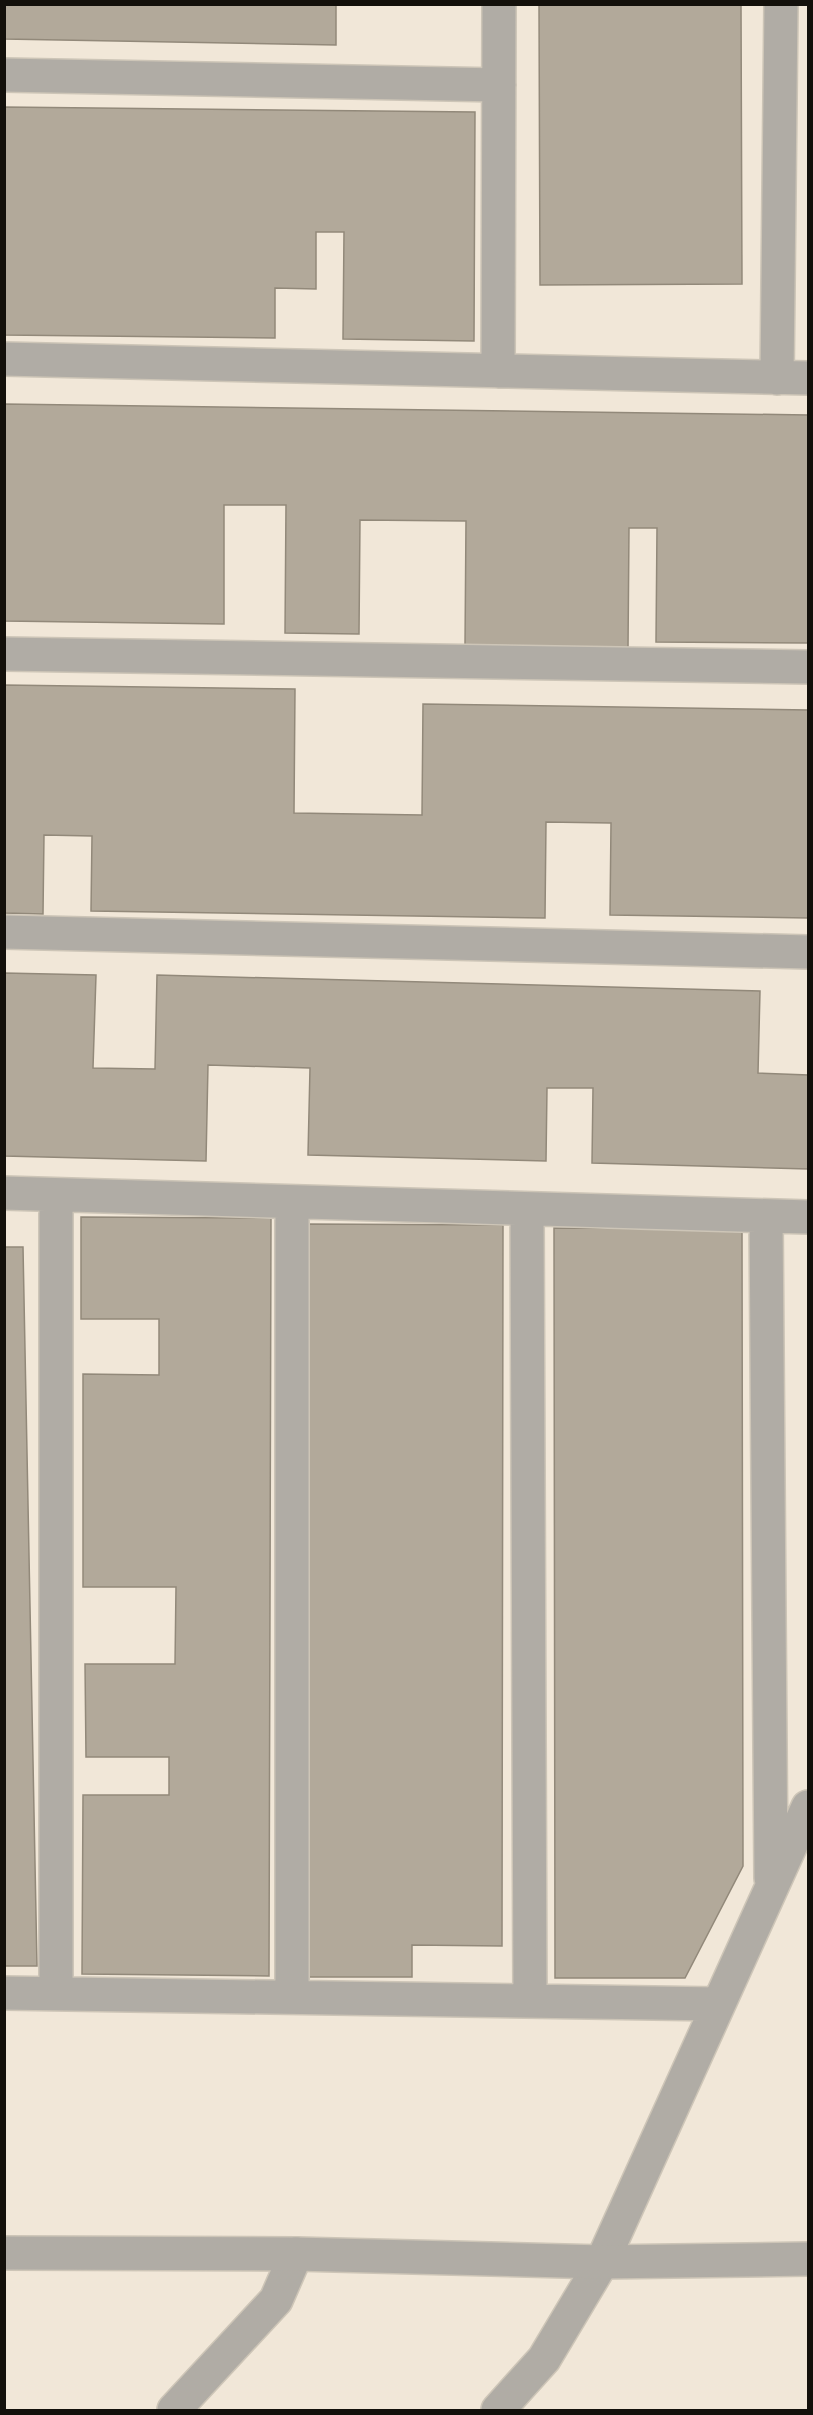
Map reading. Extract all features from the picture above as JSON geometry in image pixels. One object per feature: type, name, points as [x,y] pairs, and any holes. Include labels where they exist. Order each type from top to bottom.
[{"type":"street","points":[[498,371],[499,4]]},
{"type":"street","points":[[4,359],[793,378],[781,4]]},
{"type":"street","points":[[4,75],[499,85]]},
{"type":"street","points":[[4,654],[808,667]]},
{"type":"street","points":[[4,932],[808,952]]},
{"type":"street","points":[[4,1193],[808,1217]]},
{"type":"street","points":[[56,1994],[57,1195]]},
{"type":"street","points":[[292,1202],[292,1997]]},
{"type":"street","points":[[527,1210],[530,2001]]},
{"type":"street","points":[[766,1217],[771,1888]]},
{"type":"street","points":[[498,2410],[544,2359],[602,2262],[808,1807]]},
{"type":"street","points":[[4,1993],[718,2004]]},
{"type":"street","points":[[4,2253],[296,2254],[602,2262],[808,2259]]},
{"type":"street","points":[[174,2410],[276,2300],[296,2254]]},
{"type":"building","points":[[4,4],[336,4],[336,45],[4,39]]},
{"type":"building","points":[[539,4],[741,4],[742,284],[540,285]]},
{"type":"building","points":[[4,107],[475,112],[474,341],[343,339],[344,232],[316,232],[316,289],[275,288],[275,338],[4,335]]},
{"type":"building","points":[[4,404],[808,415],[808,643],[656,642],[657,528],[629,528],[628,649],[465,646],[466,521],[360,520],[359,634],[285,633],[286,505],[224,505],[224,624],[4,621]]},
{"type":"building","points":[[4,685],[295,689],[294,813],[422,815],[423,704],[808,710],[808,918],[610,915],[611,823],[546,822],[545,918],[91,911],[92,836],[44,835],[43,914],[4,913]]},
{"type":"building","points":[[4,973],[96,975],[93,1068],[155,1069],[157,975],[760,991],[758,1073],[808,1075],[808,1169],[592,1163],[593,1088],[547,1088],[546,1161],[308,1155],[310,1068],[208,1065],[206,1161],[4,1156]]},
{"type":"building","points":[[81,1217],[271,1218],[269,1976],[82,1974],[83,1795],[169,1795],[169,1757],[86,1757],[85,1664],[175,1664],[176,1587],[83,1587],[83,1374],[159,1375],[159,1319],[81,1319]]},
{"type":"building","points":[[307,1224],[503,1225],[502,1946],[412,1945],[412,1977],[306,1977]]},
{"type":"building","points":[[554,1228],[742,1229],[743,1866],[685,1978],[555,1978]]},
{"type":"building","points":[[4,1247],[23,1247],[37,1966],[4,1966]]}]
